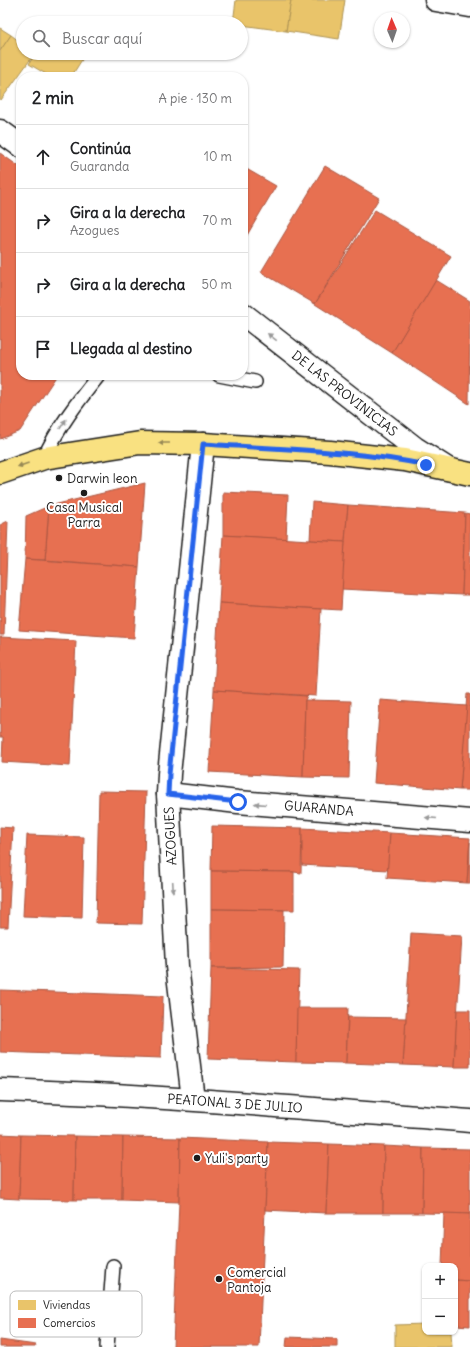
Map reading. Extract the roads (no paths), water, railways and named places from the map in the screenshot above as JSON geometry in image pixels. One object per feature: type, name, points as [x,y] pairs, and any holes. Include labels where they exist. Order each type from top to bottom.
[{"type":"main road","points":[[0,473],[44,458],[140,443],[203,444],[330,452],[406,460],[470,474]]},
{"type":"street","points":[[436,0],[470,6]]},
{"type":"street","points":[[0,132],[16,143]]},
{"type":"street","name":"DE LAS PROVINICIAS","points":[[248,318],[416,448],[448,469]]},
{"type":"street","name":"AZOGUES","points":[[193,1099],[177,966],[168,794],[203,444]]},
{"type":"street","name":"GUARANDA","points":[[168,794],[238,802],[470,821]]},
{"type":"street","name":"PEATONAL 3 DE JULIO","points":[[0,1090],[193,1099],[470,1121]]},
{"type":"lane","points":[[44,458],[51,443],[74,407],[95,380]]},
{"type":"lane","points":[[245,380],[255,382]]},
{"type":"lane","points":[[111,1291],[113,1266]]},
{"type":"lane","points":[[107,1347],[108,1337]]},
{"type":"place","name":"Darwin leon","points":[[59,478]]},
{"type":"place","name":"Casa Musical Parra","points":[[84,493]]},
{"type":"place","name":"Yuli's party","points":[[197,1158]]},
{"type":"place","name":"Comercial Pantoja","points":[[219,1279]]}]
